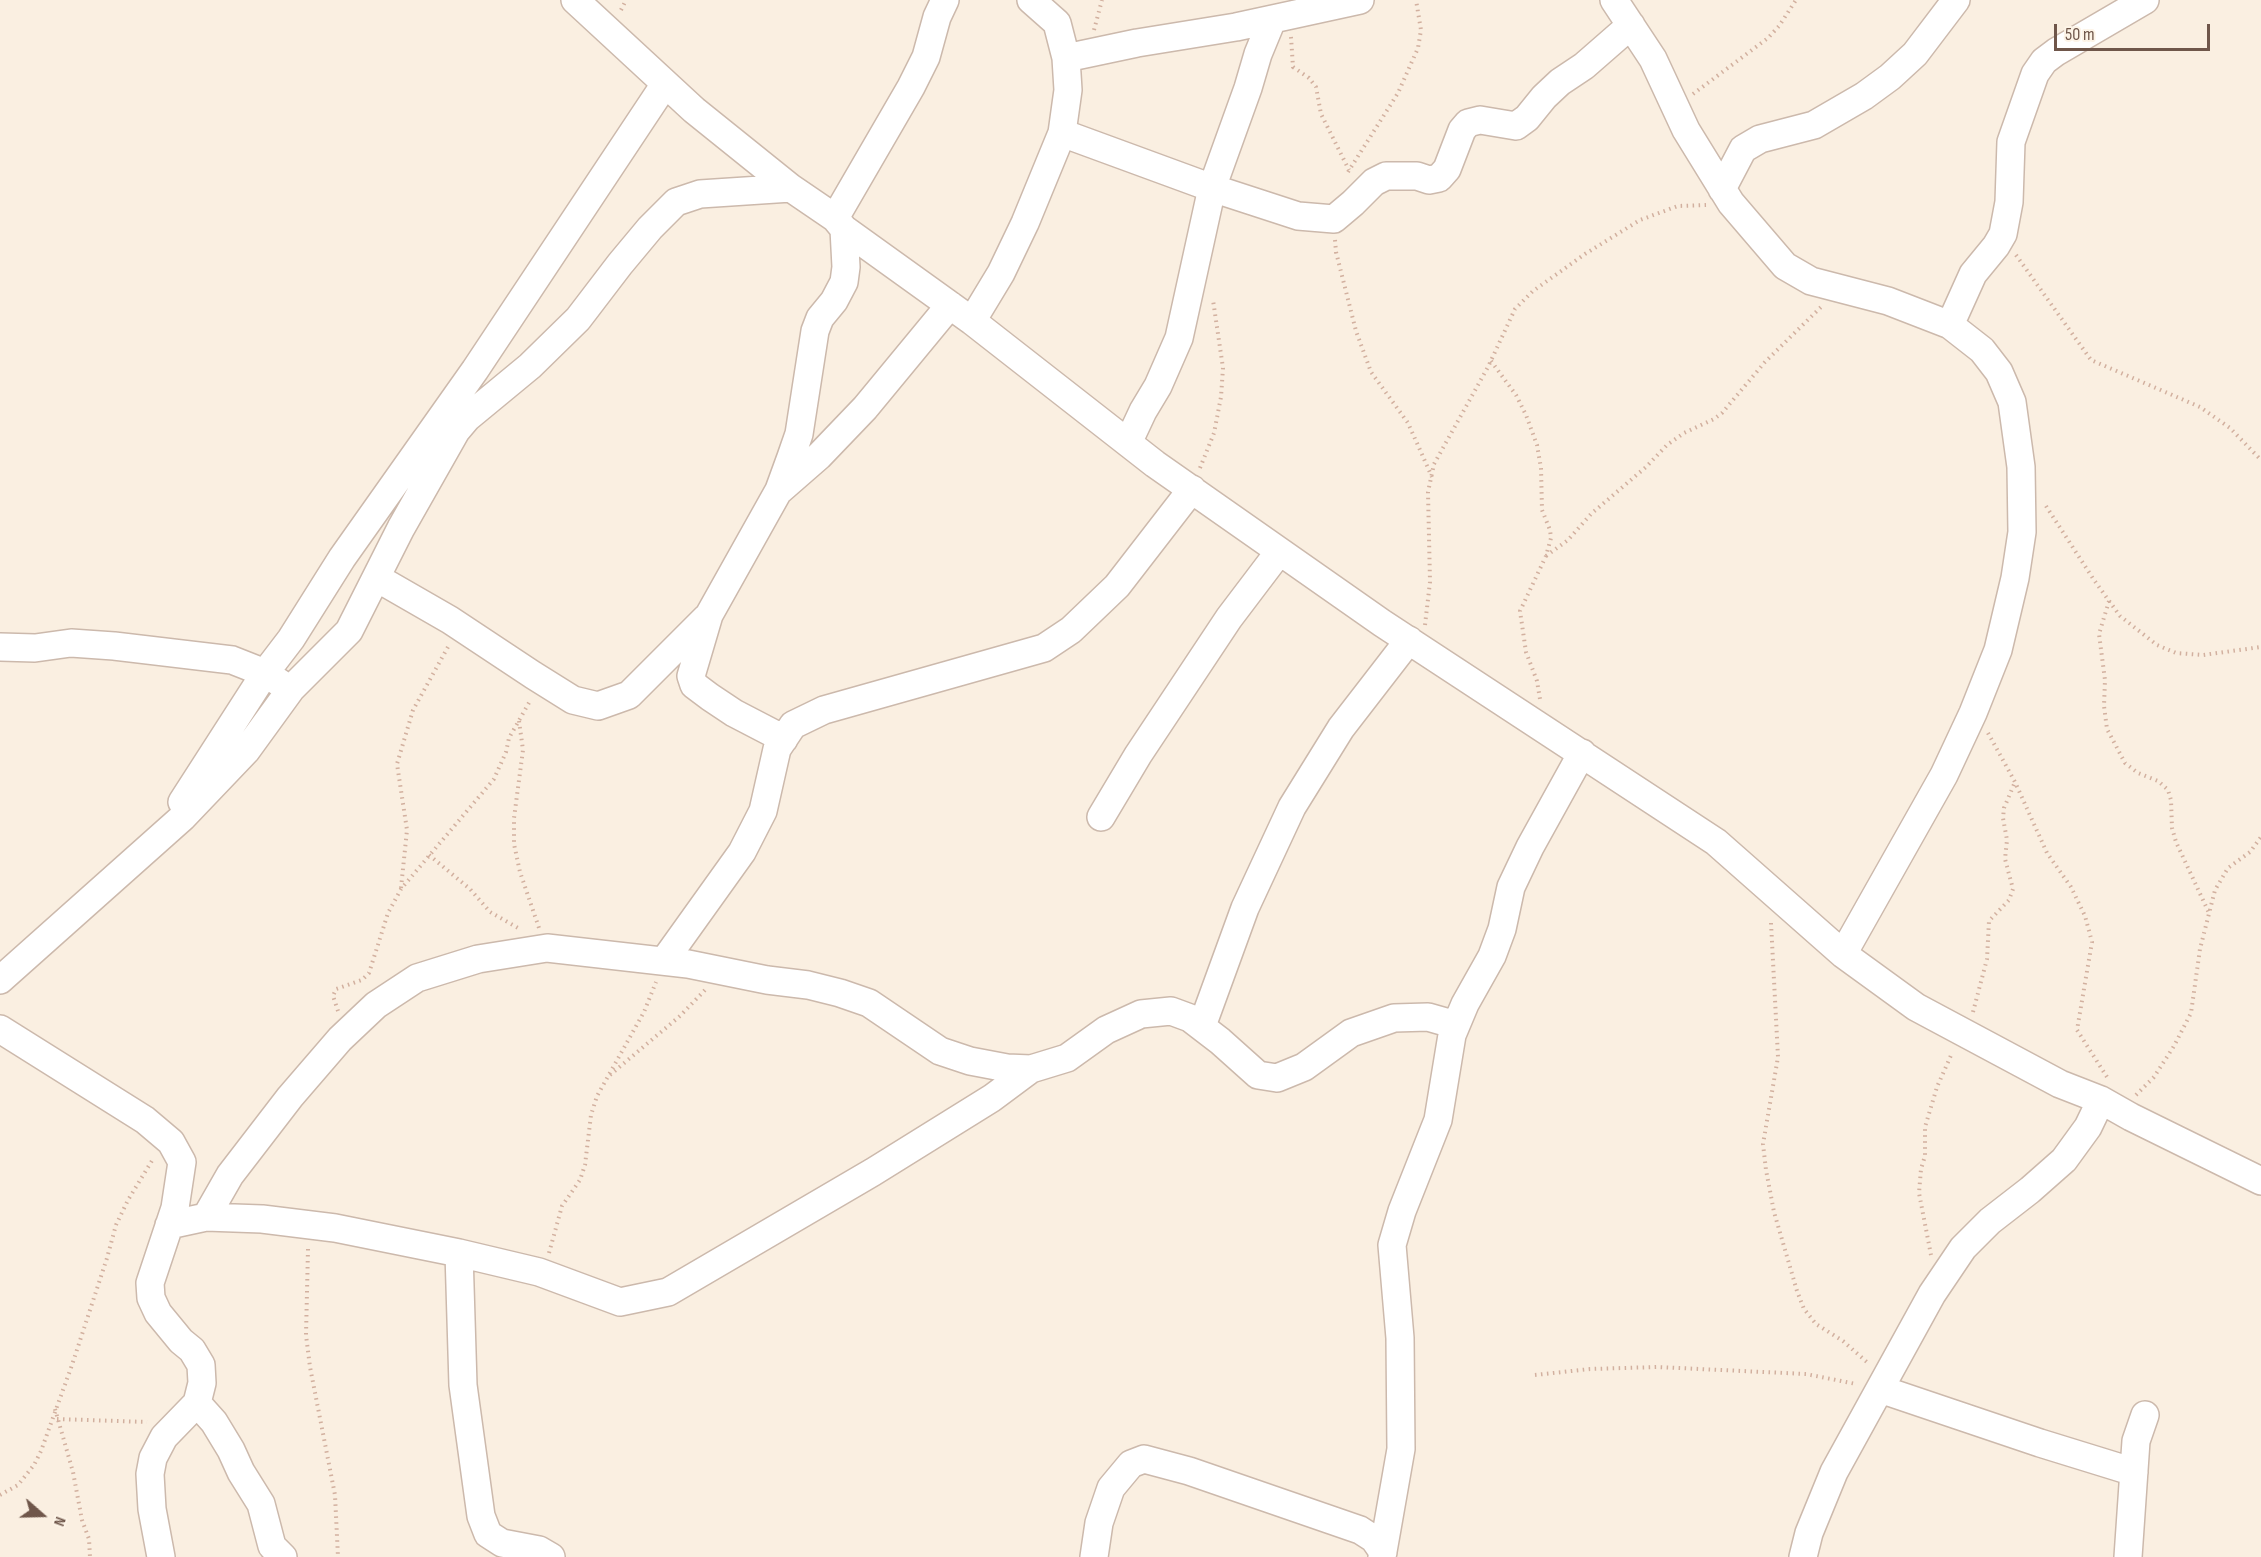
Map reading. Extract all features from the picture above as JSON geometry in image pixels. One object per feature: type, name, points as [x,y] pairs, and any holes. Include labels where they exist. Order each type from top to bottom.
[{"type":"street","points":[[575,0],[694,110],[791,188],[972,321],[1128,443],[1279,552],[1416,645],[1716,842],[1843,954],[1916,1007],[2060,1084],[2104,1089],[2131,1117],[2261,1181]]},
{"type":"street","points":[[784,739],[734,713],[694,685],[691,676],[693,665],[709,615],[779,490],[799,434],[815,331],[820,318],[834,301],[844,282],[846,267],[840,224],[926,57],[937,17],[945,0]]},
{"type":"street","points":[[972,321],[1001,273],[1062,133],[1068,90],[1066,58],[1057,23],[1031,0]]},
{"type":"street","points":[[1066,58],[1280,18],[1360,0]]},
{"type":"street","points":[[1614,0],[1653,58],[1686,130],[1726,196],[1785,266],[1811,281],[1888,301],[1950,325],[1982,350],[1999,372],[2012,402],[2021,467],[2022,532],[2015,578],[1998,650],[1973,713],[1912,834],[1843,954]]},
{"type":"street","points":[[1726,196],[1743,149],[1760,139],[1814,125],[1864,96],[1890,77],[1915,54],[1956,0]]},
{"type":"street","points":[[1950,325],[1973,274],[2003,234],[2009,202],[2011,142],[2035,74],[2044,61],[2056,52],[2144,0]]},
{"type":"street","points":[[1128,443],[1158,386],[1179,338],[1212,188],[1280,18]]},
{"type":"street","points":[[1062,133],[1212,188],[1298,216],[1334,219],[1374,182],[1386,176],[1417,176],[1429,180],[1439,178],[1447,169],[1462,130],[1468,123],[1480,120],[1516,126],[1527,118],[1560,82],[1584,66],[1631,25]]},
{"type":"street","points":[[157,841],[342,558],[475,370],[665,84]]},
{"type":"street","points":[[0,980],[157,841],[246,752],[291,689],[349,631],[401,528],[456,430],[466,418],[530,366],[578,319],[650,228],[676,202],[700,194],[791,188]]},
{"type":"street","points":[[779,490],[819,456],[865,408],[950,305]]},
{"type":"street","points":[[664,962],[742,852],[763,811],[777,748],[793,725],[824,710],[1044,648],[1071,630],[1117,586],[1192,489]]},
{"type":"street","points":[[1101,817],[1138,755],[1229,618],[1279,552]]},
{"type":"street","points":[[377,579],[460,627],[573,700],[598,706],[629,694],[709,615]]},
{"type":"street","points":[[0,647],[35,648],[71,643],[232,660],[265,673],[291,689]]},
{"type":"street","points":[[1202,1026],[1245,908],[1292,807],[1341,728],[1416,645]]},
{"type":"street","points":[[1383,1554],[1401,1449],[1400,1338],[1392,1245],[1402,1211],[1438,1120],[1452,1035],[1465,1004],[1492,956],[1502,928],[1512,887],[1530,847],[1582,753]]},
{"type":"street","points":[[206,1217],[230,1175],[290,1097],[333,1047],[376,1005],[417,978],[478,959],[545,944],[808,985],[840,993],[869,1003],[940,1051],[970,1061],[1007,1068],[1031,1069],[1067,1058],[1106,1030],[1141,1014],[1171,1011],[1190,1018],[1202,1026],[1258,1075],[1277,1078],[1304,1067],[1351,1034],[1394,1018],[1428,1017],[1456,1025]]},
{"type":"street","points":[[0,1029],[145,1120],[171,1142],[182,1162],[174,1208],[150,1283],[151,1298],[158,1313],[192,1350],[201,1365],[202,1383],[197,1403],[164,1437],[153,1458],[150,1474],[152,1509],[161,1557]]},
{"type":"street","points":[[169,1225],[206,1217],[262,1219],[335,1228],[459,1253],[547,1275],[620,1302],[668,1292],[873,1173],[992,1098],[1031,1069]]},
{"type":"street","points":[[1803,1557],[1809,1533],[1834,1472],[1932,1294],[1969,1241],[2064,1160],[2088,1127],[2104,1089]]},
{"type":"street","points":[[459,1253],[463,1385],[481,1516],[489,1534],[502,1543],[540,1550],[551,1557]]},
{"type":"street","points":[[1883,1384],[2040,1443],[2134,1472]]},
{"type":"street","points":[[197,1403],[214,1422],[231,1450],[241,1472],[261,1504],[272,1546],[283,1557]]},
{"type":"street","points":[[2128,1557],[2136,1441],[2145,1415]]},
{"type":"street","points":[[1094,1557],[1099,1523],[1111,1488],[1131,1464],[1144,1459],[1189,1471],[1360,1530],[1374,1539],[1383,1554]]},
{"type":"path","points":[[1346,177],[1398,93],[1418,48],[1421,30],[1416,0]]},
{"type":"path","points":[[1676,107],[1768,38],[1796,0]]},
{"type":"path","points":[[1280,18],[1293,67],[1316,87],[1318,106],[1324,122],[1349,171]]},
{"type":"path","points":[[1416,645],[1430,582],[1428,492],[1434,464],[1452,436],[1515,309],[1533,291],[1585,254],[1640,220],[1678,206],[1726,196]]},
{"type":"path","points":[[1334,219],[1336,252],[1356,331],[1371,372],[1408,423],[1432,477]]},
{"type":"path","points":[[2003,234],[2091,360],[2200,407],[2230,428],[2261,460]]},
{"type":"path","points":[[1546,556],[1568,540],[1591,514],[1646,467],[1667,445],[1684,433],[1722,413],[1765,362],[1839,289]]},
{"type":"path","points":[[1192,489],[1214,433],[1221,397],[1223,368],[1212,297]]},
{"type":"path","points":[[1491,361],[1516,395],[1526,415],[1537,445],[1541,468],[1542,510],[1551,538],[1546,556],[1520,611],[1526,652],[1537,681],[1546,730]]},
{"type":"path","points":[[2046,506],[2120,616],[2157,645],[2176,653],[2203,655],[2261,647]]},
{"type":"path","points":[[2109,601],[2099,634],[2105,680],[2104,706],[2107,729],[2125,763],[2138,773],[2158,781],[2168,790],[2176,842],[2209,913]]},
{"type":"path","points":[[401,889],[407,830],[397,764],[413,710],[460,627]]},
{"type":"path","points":[[333,1047],[338,1012],[333,996],[336,988],[362,980],[369,973],[388,914],[401,889],[495,779],[509,738],[541,680]]},
{"type":"path","points":[[1973,713],[1995,742],[2047,853],[2071,887],[2085,916],[2092,942],[2077,1030],[2104,1089]]},
{"type":"path","points":[[519,720],[523,750],[514,818],[514,844],[520,872],[545,944]]},
{"type":"path","points":[[1932,1294],[1933,1263],[1919,1193],[1921,1169],[1925,1156],[1925,1127],[1947,1060],[1965,1033],[1975,1005],[1987,959],[1989,921],[2009,900],[2013,889],[2005,859],[2007,840],[2003,818],[2004,808],[2015,782]]},
{"type":"path","points":[[2131,1117],[2125,1107],[2154,1077],[2191,1013],[2200,949],[2215,890],[2228,868],[2250,852],[2261,837]]},
{"type":"path","points":[[429,855],[470,889],[490,912],[545,944]]},
{"type":"path","points":[[1769,889],[1778,1057],[1763,1144],[1774,1212],[1804,1308],[1816,1324],[1843,1341],[1883,1384]]},
{"type":"path","points":[[547,1275],[549,1248],[562,1206],[580,1180],[585,1164],[591,1115],[597,1096],[644,1012],[664,962]]},
{"type":"path","points":[[608,1078],[680,1016],[699,995],[734,974]]},
{"type":"path","points":[[0,1495],[18,1485],[34,1465],[72,1365],[116,1225],[165,1137]]},
{"type":"path","points":[[309,1225],[306,1335],[335,1495],[338,1557]]},
{"type":"path","points":[[1535,1375],[1590,1369],[1657,1367],[1806,1374],[1883,1384]]},
{"type":"path","points":[[55,1409],[73,1472],[82,1520],[89,1539],[90,1557]]},
{"type":"path","points":[[57,1419],[142,1421],[174,1426]]}]
